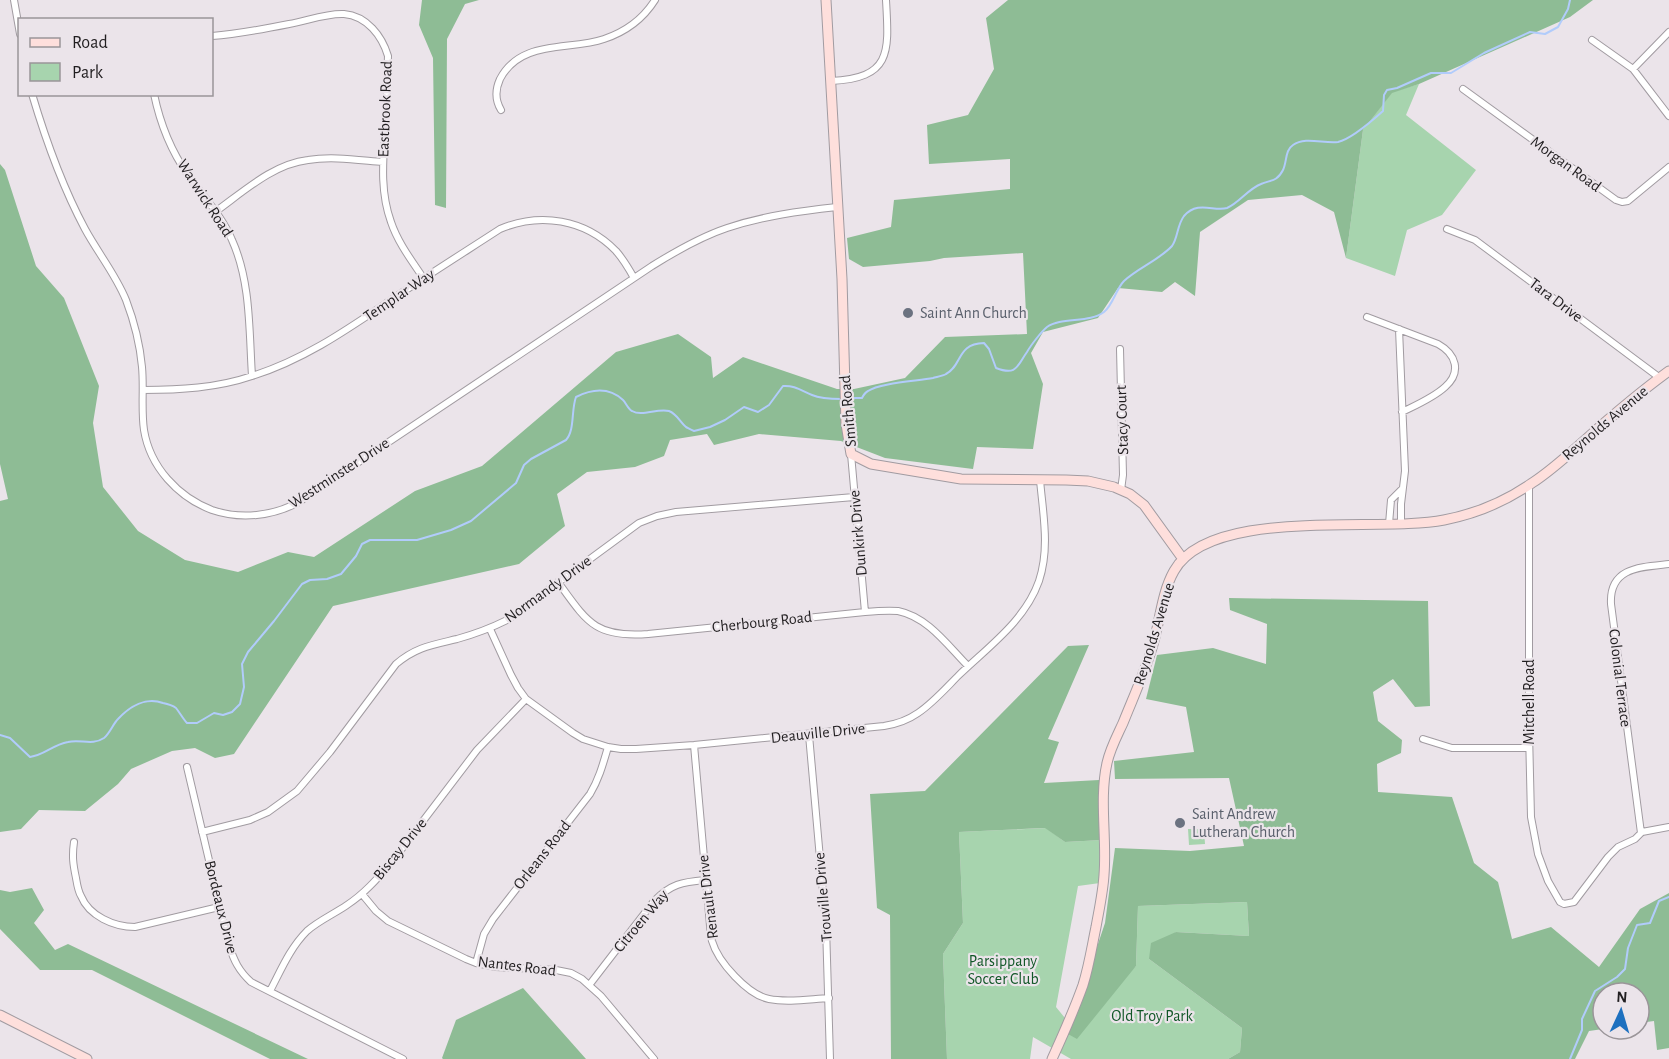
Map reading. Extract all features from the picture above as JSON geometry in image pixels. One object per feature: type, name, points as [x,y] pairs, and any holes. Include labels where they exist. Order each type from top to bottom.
[{"type":"street","points":[[14,0],[18,23]]},
{"type":"street","points":[[501,110],[496,97],[497,87],[504,74],[518,60],[545,48],[596,41],[617,34],[636,22],[655,0]]},
{"type":"street","name":"Smith Road","points":[[826,0],[846,424],[851,454],[871,464],[962,479],[1088,481],[1121,489],[1144,505],[1183,559]]},
{"type":"street","points":[[831,81],[852,80],[867,75],[884,59],[888,49],[886,0]]},
{"type":"street","name":"Eastbrook Road","points":[[213,36],[336,14],[349,15],[367,23],[378,33],[388,56],[382,162],[384,194],[391,223],[407,254],[424,279]]},
{"type":"street","points":[[1632,69],[1669,32]]},
{"type":"street","points":[[1592,40],[1632,69],[1669,116]]},
{"type":"street","name":"Morgan Road","points":[[1463,89],[1616,200],[1628,201],[1669,167]]},
{"type":"street","name":"Westminster Drive","points":[[33,96],[45,138],[63,185],[126,300],[140,352],[144,430],[148,444],[159,468],[174,486],[193,501],[216,511],[246,515],[275,512],[300,502],[678,250],[725,229],[771,216],[837,207]]},
{"type":"street","name":"Warwick Road","points":[[155,96],[162,123],[178,159],[232,238],[241,267],[247,306],[252,376]]},
{"type":"street","points":[[215,212],[275,171],[298,162],[322,158],[382,162]]},
{"type":"street","name":"Templar Way","points":[[143,390],[199,387],[252,376],[301,357],[328,342],[500,229],[518,222],[543,219],[573,224],[591,231],[614,249],[634,278]]},
{"type":"street","name":"Tara Drive","points":[[1447,229],[1475,240],[1660,378]]},
{"type":"street","points":[[1367,317],[1443,347],[1451,353],[1455,362],[1454,373],[1446,386],[1402,412]]},
{"type":"street","points":[[1399,329],[1405,471],[1401,490],[1401,523]]},
{"type":"street","name":"Stacy Court","points":[[1120,349],[1123,475],[1121,489]]},
{"type":"street","name":"Reynolds Avenue","points":[[1052,1059],[1083,983],[1101,898],[1105,858],[1104,785],[1109,757],[1147,664],[1169,581],[1183,559],[1201,546],[1260,529],[1443,520],[1477,511],[1512,495],[1550,470],[1620,409],[1669,371]]},
{"type":"street","name":"Dunkirk Drive","points":[[851,454],[865,612]]},
{"type":"street","name":"Deauville Drive","points":[[490,629],[511,675],[526,699],[583,739],[608,747],[636,749],[694,745],[884,726],[906,720],[925,708],[1007,630],[1026,606],[1038,583],[1046,541],[1040,480]]},
{"type":"street","name":"Mitchell Road","points":[[1529,485],[1529,748],[1532,817],[1538,854],[1548,881],[1560,902],[1570,904],[1574,902],[1608,857],[1618,847],[1635,839],[1641,833]]},
{"type":"street","points":[[1389,524],[1391,500],[1401,490]]},
{"type":"street","name":"Normandy Drive","points":[[202,832],[250,820],[268,812],[297,792],[396,664],[408,654],[422,647],[490,629],[519,612],[639,523],[676,512],[854,497]]},
{"type":"street","name":"Colonial Terrace","points":[[1641,833],[1611,595],[1617,581],[1628,571],[1638,567],[1669,564]]},
{"type":"street","name":"Cherbourg Road","points":[[558,582],[586,620],[603,631],[623,634],[898,611],[918,618],[926,624],[968,666]]},
{"type":"street","name":"Biscay Drive","points":[[270,991],[287,957],[309,929],[362,894],[391,863],[477,750],[526,699]]},
{"type":"street","name":"Trouville Drive","points":[[809,735],[826,926],[830,1059]]},
{"type":"street","points":[[1424,739],[1452,748],[1529,748]]},
{"type":"street","name":"Renault Drive","points":[[694,745],[712,941],[723,962],[744,986],[758,996],[778,1000],[829,998]]},
{"type":"street","name":"Orleans Road","points":[[476,963],[484,934],[493,919],[590,794],[602,770],[608,747]]},
{"type":"street","name":"Bordeaux Drive","points":[[187,767],[219,907],[229,945],[241,973],[252,982],[403,1059]]},
{"type":"street","points":[[1641,833],[1669,827]]},
{"type":"street","points":[[75,842],[72,856],[80,896],[87,907],[111,923],[123,927],[135,927],[219,907]]},
{"type":"street","name":"Citroen Way","points":[[590,984],[663,892],[671,886],[687,881],[705,880]]},
{"type":"street","name":"Nantes Road","points":[[362,894],[388,921],[476,963],[496,967],[556,970],[570,973],[590,984],[654,1059]]},
{"type":"street","points":[[0,1016],[87,1059]]},
{"type":"green space","points":[[422,0],[479,0],[465,4],[447,39],[446,208],[435,205],[433,58],[419,25]]},
{"type":"green space","points":[[1008,0],[1593,0],[1570,17],[1419,84],[1392,93],[1363,130],[1346,258],[1334,212],[1302,195],[1248,200],[1200,232],[1195,296],[1175,282],[1162,292],[1118,288],[1098,318],[1043,332],[1031,353],[1043,384],[1033,449],[977,447],[973,469],[885,458],[841,441],[759,434],[714,445],[707,434],[670,440],[664,456],[635,467],[587,472],[557,494],[565,526],[519,564],[333,606],[234,754],[215,758],[195,748],[172,751],[131,769],[118,784],[85,811],[39,810],[21,829],[0,832],[0,501],[8,499],[0,464],[0,164],[5,170],[36,266],[64,298],[99,386],[93,423],[103,487],[138,531],[185,560],[238,572],[288,552],[314,557],[415,491],[482,466],[616,352],[678,334],[711,357],[713,378],[743,357],[837,389],[854,389],[905,378],[945,337],[1027,334],[1023,253],[944,258],[863,267],[849,259],[847,238],[891,227],[894,200],[1010,189],[1010,159],[929,164],[927,125],[968,115],[994,69],[986,18]]},
{"type":"green space","points":[[1419,84],[1406,115],[1476,170],[1442,215],[1407,230],[1395,276],[1346,258],[1363,130],[1392,92]]},
{"type":"green space","points":[[1229,598],[1428,601],[1430,706],[1415,707],[1393,679],[1373,692],[1378,721],[1402,740],[1401,753],[1377,764],[1378,792],[1452,797],[1474,863],[1498,882],[1512,939],[1551,927],[1599,967],[1640,909],[1669,893],[1669,1048],[1657,1050],[1654,1021],[1651,1021],[1651,981],[1591,981],[1591,1031],[1575,1059],[1228,1059],[1240,1052],[1242,1028],[1149,959],[1151,943],[1176,932],[1249,936],[1247,902],[1138,906],[1136,966],[1077,1039],[1068,1034],[1105,923],[1115,848],[1190,851],[1244,846],[1229,778],[1115,779],[1114,761],[1194,752],[1186,707],[1146,699],[1157,655],[1213,648],[1266,664],[1267,624],[1230,610]]},
{"type":"green space","points":[[1089,645],[1048,739],[1059,742],[1044,783],[1099,780],[1102,840],[1065,842],[1045,828],[959,832],[963,923],[943,954],[947,1059],[891,1059],[890,915],[877,908],[870,794],[925,791],[1068,646]]},
{"type":"green space","name":"Parsippany Soccer Club","points":[[1046,828],[1065,842],[1102,840],[1100,883],[1078,886],[1056,1007],[1069,1023],[1136,966],[1138,906],[1247,902],[1249,936],[1176,932],[1149,959],[1242,1028],[1240,1052],[1228,1059],[1071,1059],[1033,1037],[1030,1059],[947,1059],[943,954],[963,923],[959,832]]},
{"type":"green space","points":[[1188,829],[1204,829],[1205,844],[1189,845]]},
{"type":"green space","points":[[32,888],[44,910],[34,923],[55,950],[68,944],[308,1059],[270,1059],[92,970],[40,970],[0,929],[0,890],[10,892]]},
{"type":"green space","points":[[523,988],[586,1059],[442,1058],[456,1020]]},
{"type":"waterway","points":[[848,398],[862,398],[873,388],[881,386],[945,375],[955,366],[964,351],[975,344],[984,343],[989,349],[996,368],[1008,371],[1016,368],[1047,327],[1060,322],[1091,318],[1104,312],[1124,281],[1172,246],[1182,220],[1189,211],[1200,207],[1227,208],[1256,186],[1276,179],[1283,170],[1290,147],[1298,142],[1338,142],[1349,137],[1383,111],[1384,95],[1387,90],[1431,73],[1451,73],[1484,53],[1530,32],[1545,34],[1558,27],[1568,9],[1570,0]]},
{"type":"waterway","points":[[0,735],[10,738],[30,757],[68,742],[100,740],[106,736],[123,714],[144,702],[157,701],[173,706],[187,723],[197,723],[214,713],[223,715],[232,712],[240,704],[244,687],[242,664],[248,652],[302,584],[310,580],[327,579],[341,574],[356,556],[362,544],[370,540],[417,540],[451,530],[471,521],[516,483],[524,465],[531,459],[566,440],[571,431],[576,397],[582,394],[594,391],[612,393],[636,413],[669,411],[686,427],[694,431],[725,420],[744,407],[758,412],[769,405],[783,386],[794,387],[819,397],[842,399]]},
{"type":"waterway","points":[[1570,1059],[1582,1030],[1582,1019],[1595,991],[1625,969],[1628,948],[1637,925],[1650,923],[1659,901],[1669,897]]},
{"type":"place","name":"Saint Ann Church","points":[[908,313]]},
{"type":"place","name":"Saint Andrew Lutheran Church","points":[[1180,823]]},
{"type":"park label","name":"Old Troy Park","points":[[1152,1016]]}]
